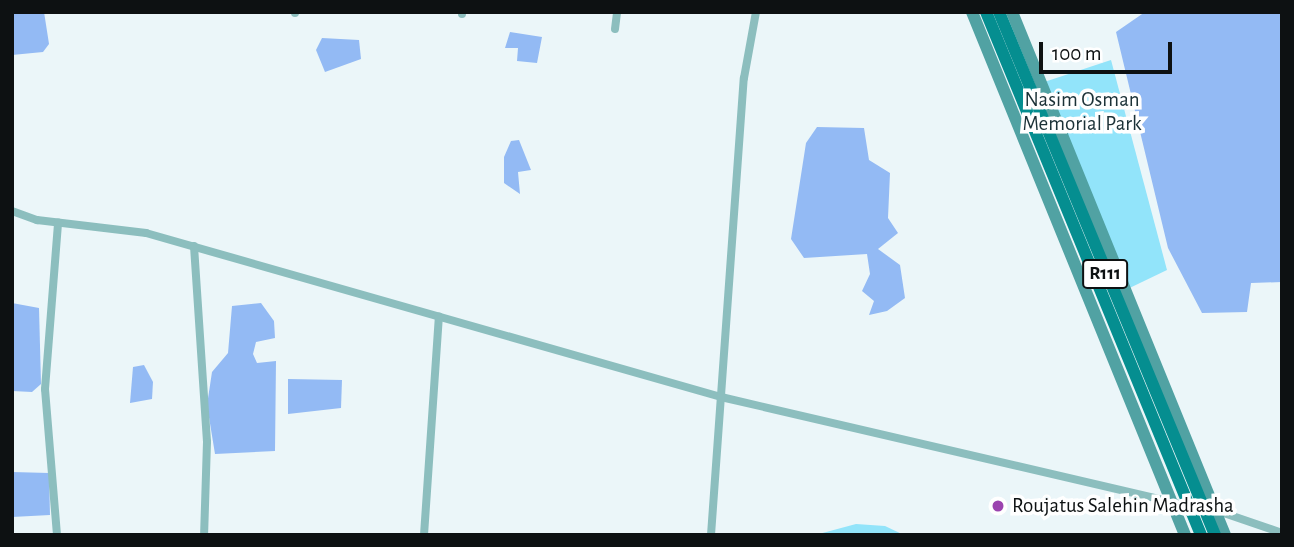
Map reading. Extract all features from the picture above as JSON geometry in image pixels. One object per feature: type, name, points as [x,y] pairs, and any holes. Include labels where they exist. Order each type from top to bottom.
[{"type":"main road","name":"R111","points":[[986,12],[1200,535]]},
{"type":"main road","name":"R111","points":[[999,12],[1210,510],[1215,535]]},
{"type":"street","points":[[615,29],[617,12]]},
{"type":"street","points":[[711,535],[744,78],[756,12]]},
{"type":"street","points":[[972,12],[1185,535]]},
{"type":"street","points":[[1012,12],[1210,510],[1225,535]]},
{"type":"street","points":[[12,211],[58,223],[146,233],[721,397],[1188,505]]},
{"type":"street","points":[[57,535],[45,389],[58,223]]},
{"type":"street","points":[[194,246],[207,442],[204,535]]},
{"type":"street","points":[[424,535],[439,317]]},
{"type":"street","points":[[1210,510],[1282,533]]},
{"type":"green space","name":"Nasim Osman Memorial Park","points":[[1111,60],[1167,270],[1115,295],[1029,87]]},
{"type":"green space","points":[[856,524],[885,526],[904,535],[815,535]]},
{"type":"shaded area","points":[[12,12],[44,12],[49,44],[43,52],[12,55]]},
{"type":"shaded area","points":[[1145,12],[1282,12],[1282,282],[1251,283],[1247,312],[1202,313],[1168,248],[1116,32]]},
{"type":"shaded area","points":[[510,32],[542,37],[537,63],[517,61],[518,48],[505,48]]},
{"type":"shaded area","points":[[322,38],[359,40],[361,59],[325,72],[316,50]]},
{"type":"shaded area","points":[[817,127],[864,128],[869,160],[890,173],[888,218],[898,233],[878,249],[900,265],[905,298],[887,311],[869,315],[874,301],[862,291],[870,274],[867,254],[804,258],[791,239],[806,143]]},
{"type":"shaded area","points":[[519,140],[531,170],[518,172],[520,194],[504,183],[504,157],[511,141]]},
{"type":"shaded area","points":[[12,303],[39,308],[41,384],[32,392],[12,391]]},
{"type":"shaded area","points":[[261,303],[274,321],[275,338],[256,342],[253,354],[257,363],[276,361],[275,451],[215,454],[207,405],[212,372],[228,353],[232,306]]},
{"type":"shaded area","points":[[144,365],[153,382],[152,399],[130,403],[133,367]]},
{"type":"shaded area","points":[[288,379],[342,380],[341,408],[288,414]]},
{"type":"shaded area","points":[[12,472],[49,473],[50,515],[12,517]]},
{"type":"place","name":"Roujatus Salehin Madrasha","points":[[998,506]]}]
